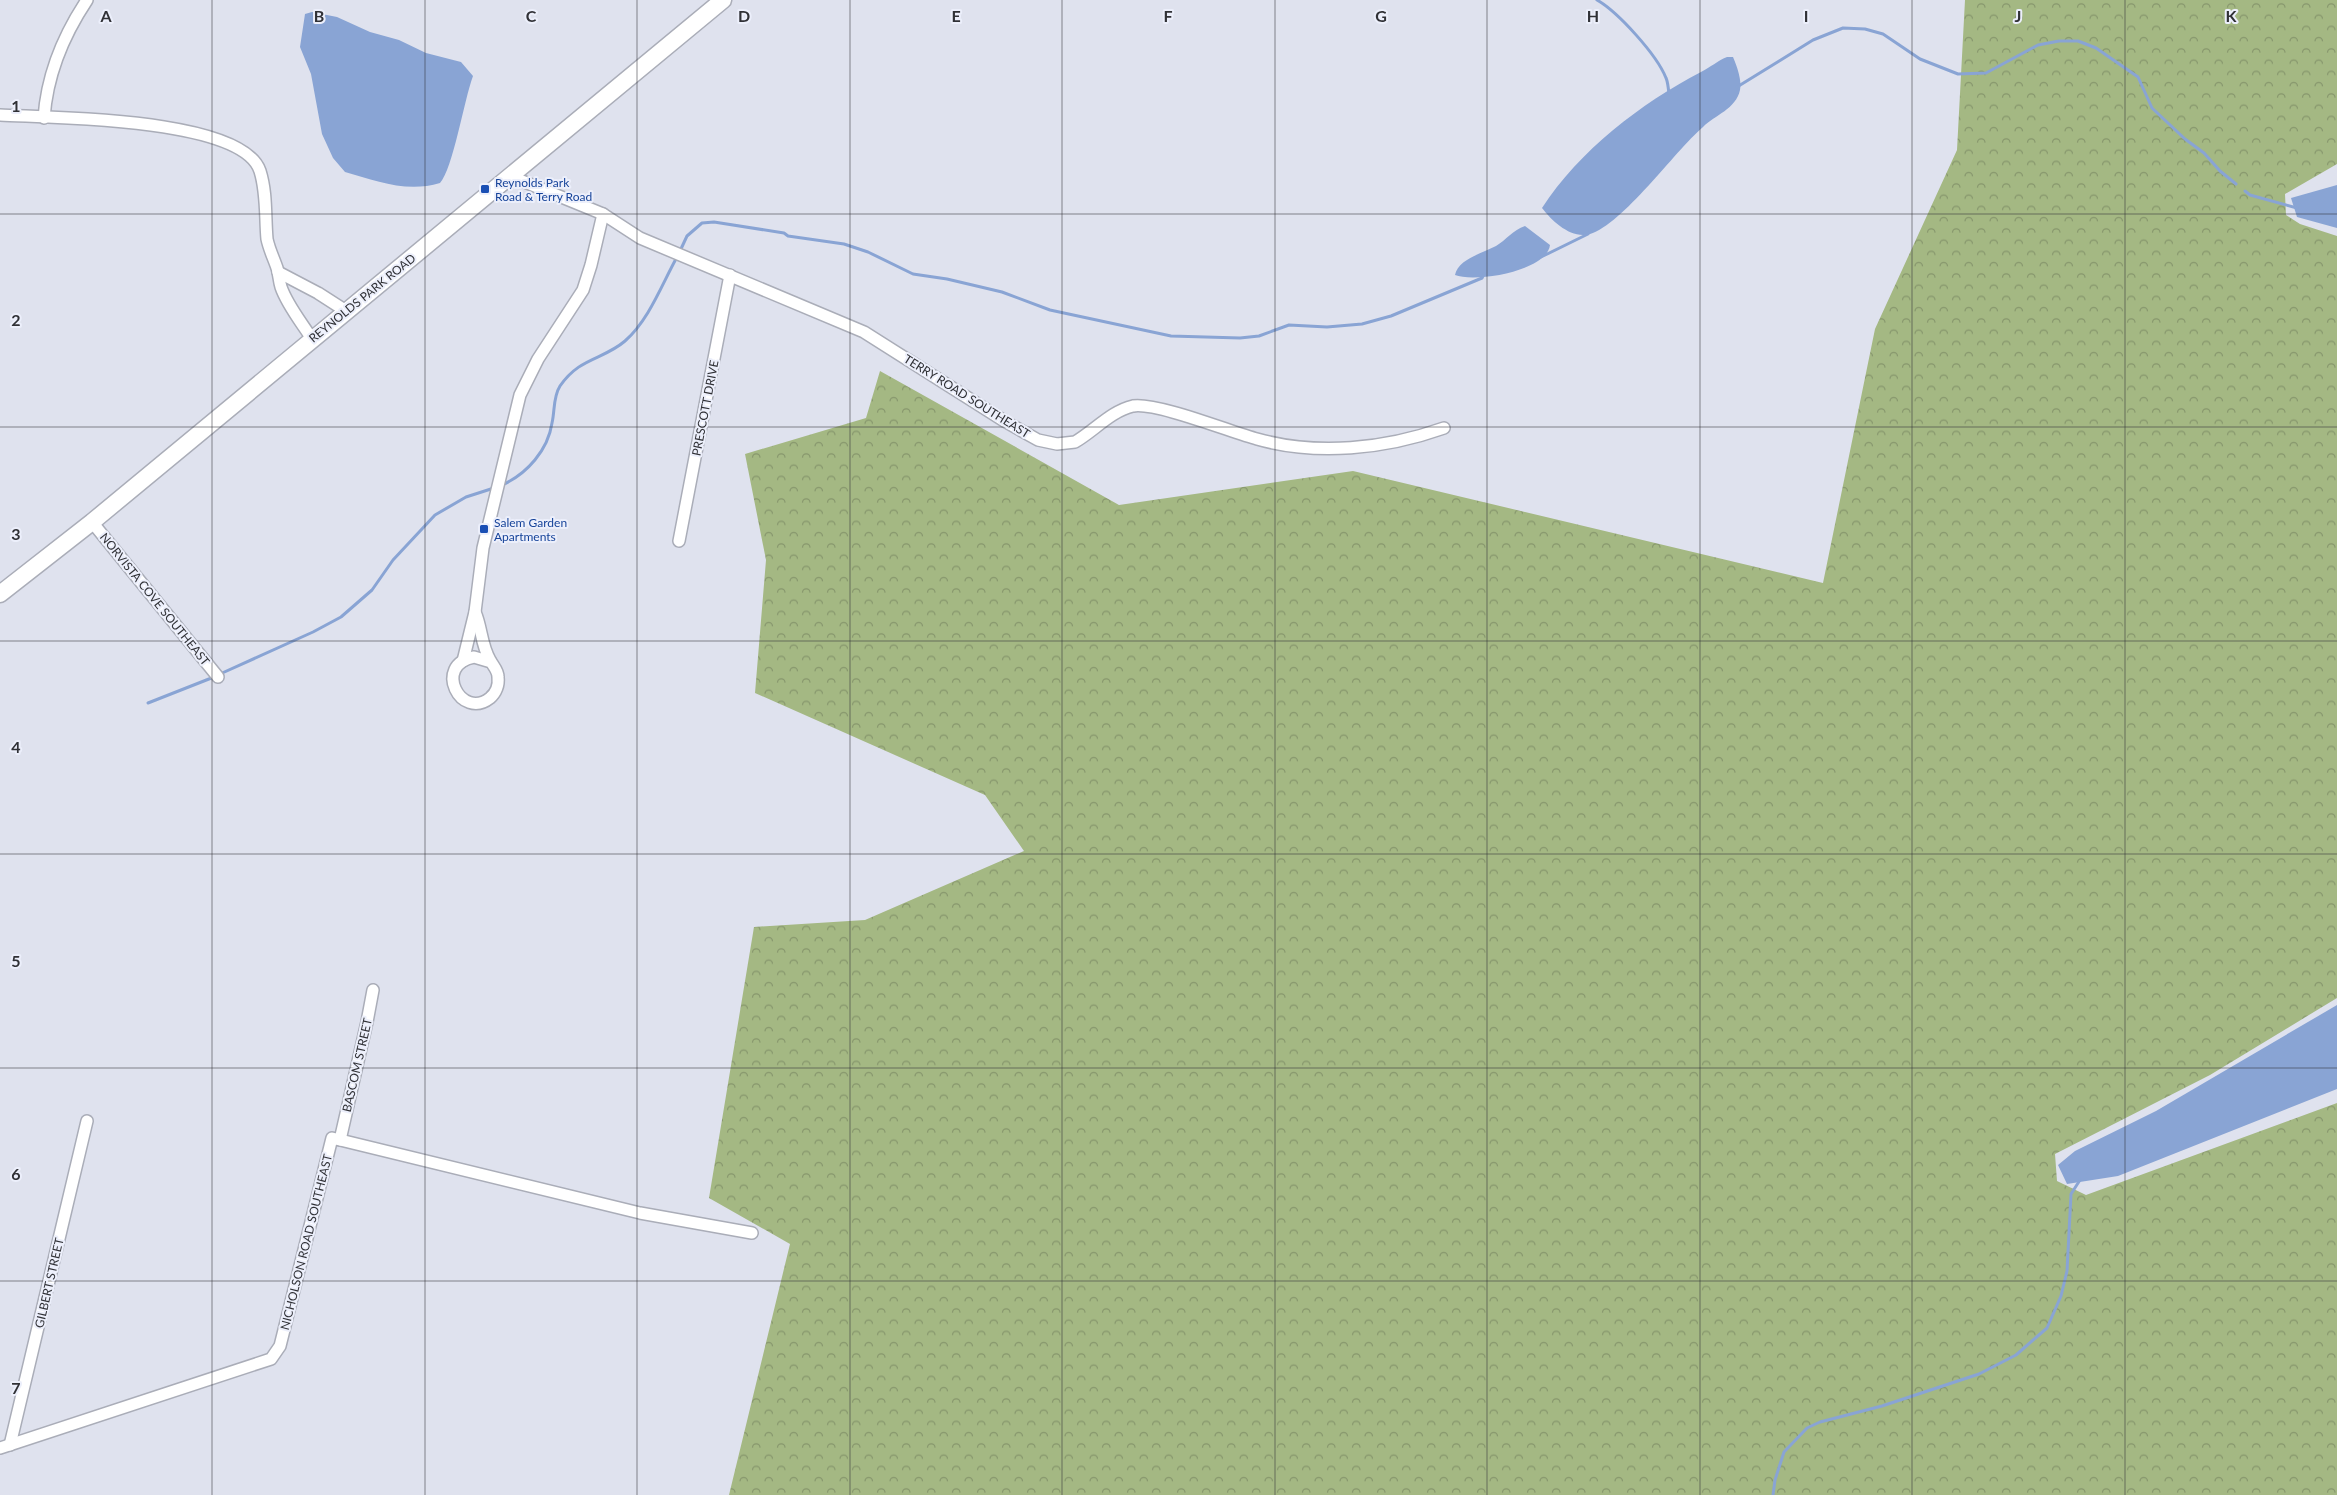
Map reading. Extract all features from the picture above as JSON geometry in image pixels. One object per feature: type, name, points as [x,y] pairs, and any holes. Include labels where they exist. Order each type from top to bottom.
[{"type":"main road","name":"REYNOLDS PARK ROAD","points":[[0,594],[92,522],[723,0]]},
{"type":"street","points":[[44,118],[46,95],[58,54],[67,33],[87,0]]},
{"type":"street","points":[[0,115],[100,120],[156,126],[208,136],[238,149],[256,163],[260,171],[268,242],[281,287],[312,339]]},
{"type":"street","name":"TERRY ROAD SOUTHEAST","points":[[510,176],[603,214],[640,238],[864,332],[1006,422],[1047,443],[1067,444],[1075,442],[1114,415],[1136,406],[1168,412],[1258,439],[1303,448],[1354,447],[1420,437],[1444,428]]},
{"type":"street","points":[[475,612],[491,662],[497,672],[497,688],[486,700],[474,703],[462,698],[454,688],[453,675],[463,660],[475,612],[482,548],[520,395],[538,359],[582,290],[591,265],[603,214]]},
{"type":"street","points":[[278,272],[318,293],[346,311]]},
{"type":"street","name":"PRESCOTT DRIVE","points":[[679,542],[730,275]]},
{"type":"street","name":"NORVISTA COVE SOUTHEAST","points":[[92,522],[218,677]]},
{"type":"street","points":[[463,660],[480,657],[491,662]]},
{"type":"street","name":"BASCOM STREET","points":[[340,1140],[373,990]]},
{"type":"street","name":"GILBERT STREET","points":[[5,1447],[87,1121]]},
{"type":"street","name":"NICHOLSON ROAD SOUTHEAST","points":[[5,1447],[271,1359],[280,1346],[332,1138],[640,1213],[752,1233]]},
{"type":"green space","points":[[1965,0],[2337,0],[2337,164],[2285,194],[2286,215],[2300,224],[2337,236],[2337,998],[2210,1075],[2055,1154],[2057,1181],[2086,1195],[2337,1103],[2337,1495],[729,1495],[790,1244],[709,1198],[754,927],[865,920],[1024,851],[985,795],[755,693],[766,560],[745,454],[866,418],[880,371],[1119,505],[1353,471],[1823,583],[1875,329],[1957,150]]},
{"type":"water","points":[[312,12],[337,17],[370,32],[399,40],[426,53],[461,62],[473,76],[449,164],[440,183],[416,187],[392,185],[345,172],[333,158],[322,134],[311,74],[300,47],[305,14]]},
{"type":"water","points":[[1727,57],[1733,57],[1738,69],[1740,90],[1738,97],[1730,107],[1691,138],[1618,217],[1603,228],[1583,235],[1569,232],[1546,213],[1542,208],[1557,187],[1574,167],[1613,130],[1656,98]]},
{"type":"water","points":[[2337,185],[2337,228],[2297,217],[2291,198]]},
{"type":"water","points":[[1525,226],[1550,245],[1546,254],[1537,262],[1509,273],[1493,276],[1465,277],[1455,275],[1457,269],[1466,261],[1496,246]]},
{"type":"water","points":[[2337,1005],[2337,1089],[2118,1176],[2067,1184],[2058,1165],[2075,1151],[2156,1111]]},
{"type":"waterway","points":[[1597,0],[1626,24],[1646,46],[1667,80],[1669,93]]},
{"type":"waterway","points":[[1737,87],[1813,40],[1843,28],[1865,29],[1883,34],[1920,59],[1958,74],[1986,73],[2038,45],[2059,41],[2078,41],[2096,48],[2138,77],[2152,108],[2185,139],[2204,153],[2220,171],[2236,184]]},
{"type":"waterway","points":[[2245,191],[2250,195],[2297,208]]},
{"type":"waterway","points":[[680,251],[687,236],[702,223],[714,222],[844,244],[868,252],[913,274],[947,279],[1002,292],[1050,310],[1171,336],[1240,338],[1259,336],[1289,325],[1327,327],[1362,324],[1391,316],[1482,278],[1484,274]]},
{"type":"waterway","points":[[1541,257],[1588,234],[1590,231]]},
{"type":"waterway","points":[[502,485],[528,468],[541,452],[550,433],[555,399],[560,386],[576,369],[617,347],[634,332],[648,312],[677,257]]},
{"type":"waterway","points":[[220,674],[313,632],[341,617],[372,590],[393,560],[435,515],[466,497],[494,488]]},
{"type":"waterway","points":[[148,703],[214,677]]},
{"type":"waterway","points":[[1773,1495],[1775,1480],[1784,1452],[1807,1428],[1820,1422],[1882,1406],[1979,1374],[2016,1355],[2047,1328],[2061,1296],[2067,1271],[2071,1194],[2080,1180]]},
{"type":"place","name":"Reynolds Park Road & Terry Road","points":[[485,189]]},
{"type":"place","name":"Salem Garden Apartments","points":[[484,529]]}]
